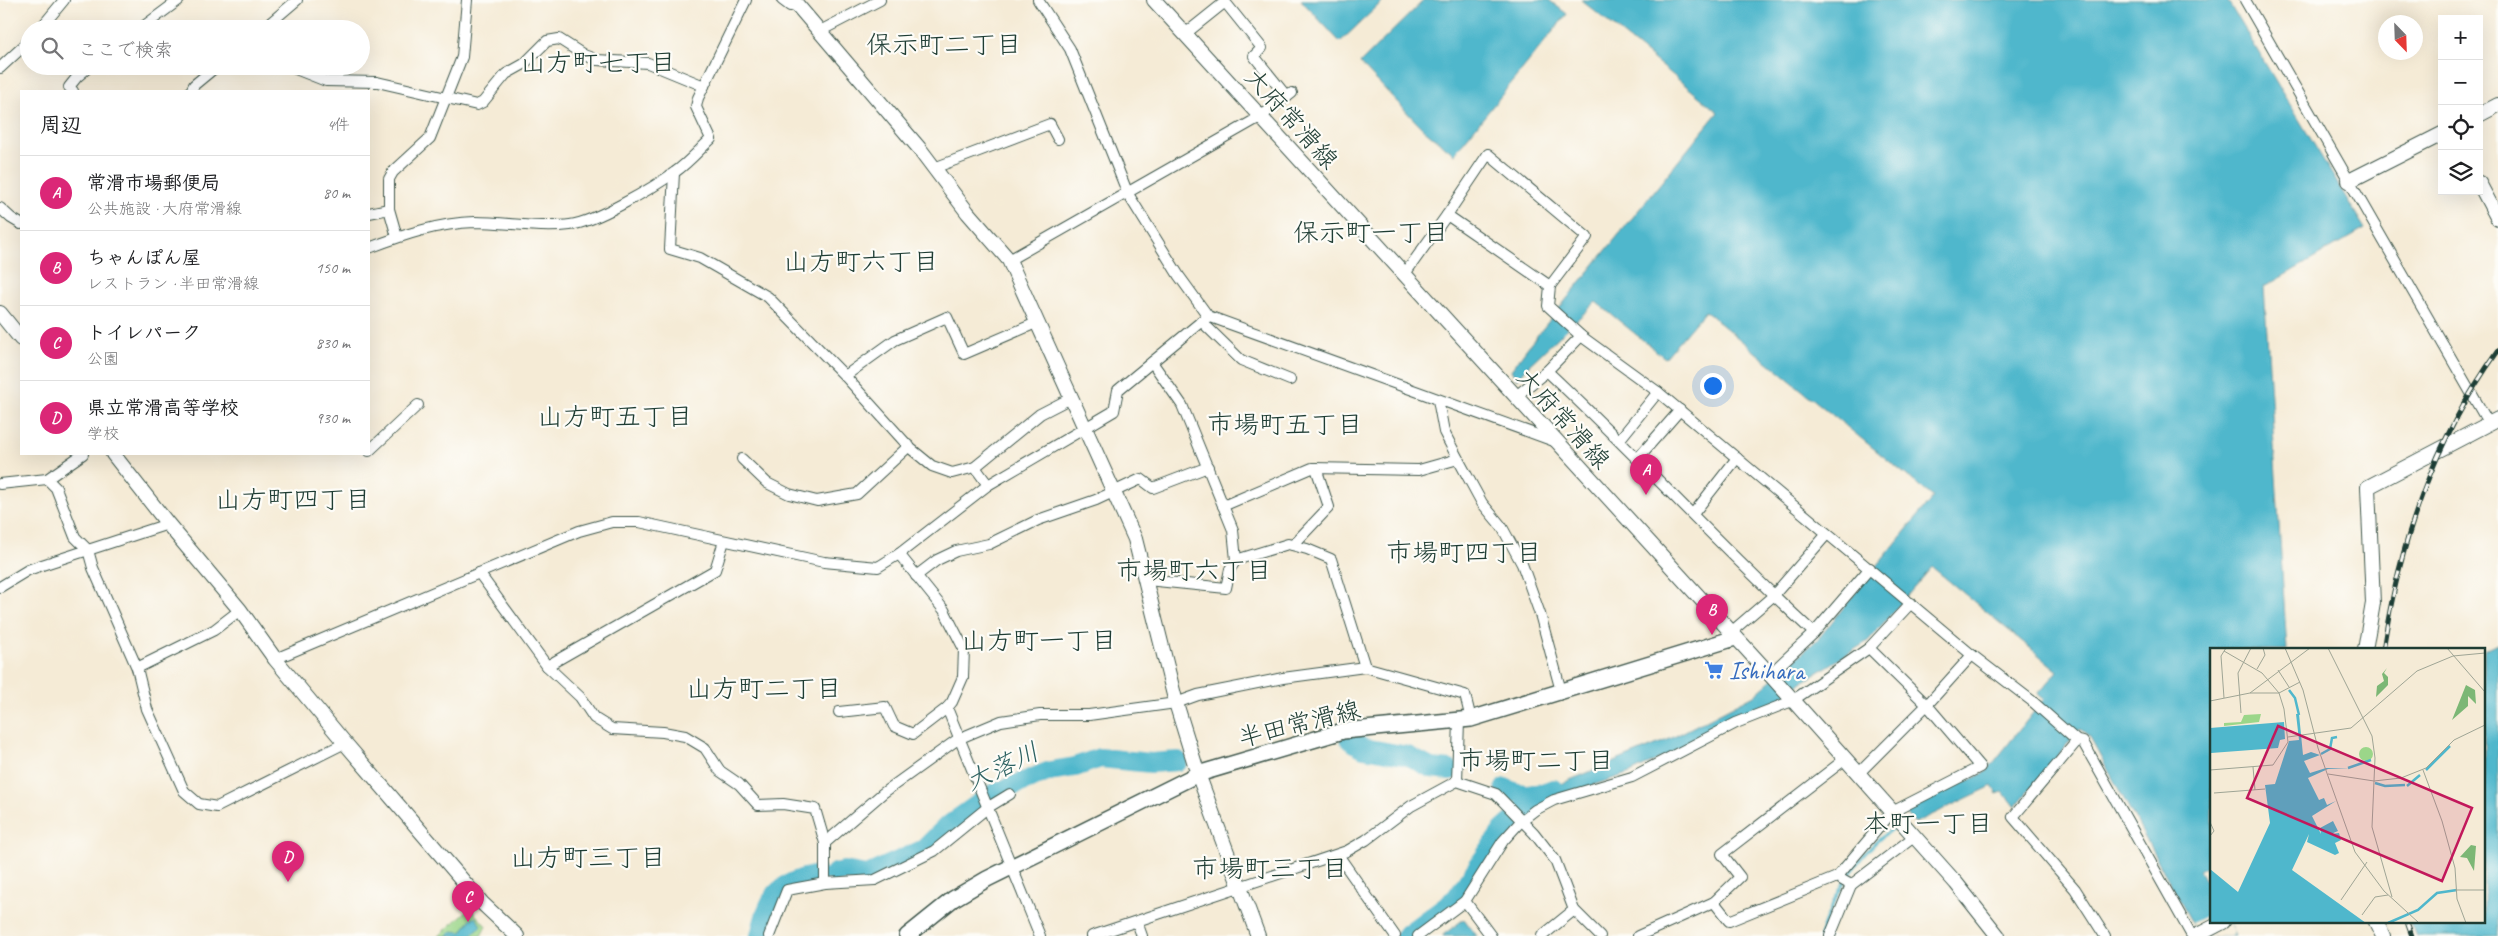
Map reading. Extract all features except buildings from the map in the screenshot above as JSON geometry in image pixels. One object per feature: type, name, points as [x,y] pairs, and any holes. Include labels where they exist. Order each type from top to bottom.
[{"type":"main road","name":"半田常滑線","points":[[907,936],[952,899],[1198,774],[1343,731],[1465,720],[1732,636]]},
{"type":"street","points":[[47,20],[64,0]]},
{"type":"street","points":[[152,20],[179,0]]},
{"type":"street","points":[[274,20],[297,0]]},
{"type":"street","points":[[397,237],[389,209],[389,179],[393,172],[430,138],[462,57],[467,0]]},
{"type":"street","points":[[370,248],[397,237],[426,229],[468,223],[572,225],[599,216],[674,173],[711,139],[696,107],[698,98],[746,0]]},
{"type":"street","points":[[782,0],[790,6],[795,2],[934,168],[968,213],[1010,260],[1036,323],[1135,539],[1147,580],[1176,703],[1198,774],[1258,936]]},
{"type":"street","points":[[820,31],[880,0]]},
{"type":"street","points":[[1038,0],[1070,49],[1128,194],[1205,319],[1241,360],[1290,380]]},
{"type":"street","name":"大府常滑線","points":[[1154,0],[1911,832],[1998,936]]},
{"type":"street","points":[[2245,0],[2349,181],[2494,421],[2368,487],[2373,603],[2366,648]]},
{"type":"street","points":[[1010,260],[1128,194],[1260,116],[1290,95],[1254,56],[1262,48],[1225,2],[1218,3],[1185,34]]},
{"type":"street","points":[[311,75],[326,81],[378,82],[477,105],[483,102],[506,74],[524,64],[548,41],[559,39],[584,55],[597,60],[648,63],[704,86]]},
{"type":"street","points":[[0,68],[20,49]]},
{"type":"street","points":[[72,90],[69,87],[78,75]]},
{"type":"street","points":[[192,90],[194,85],[206,75]]},
{"type":"street","points":[[2483,113],[2498,105]]},
{"type":"street","points":[[934,168],[1050,124],[1058,139]]},
{"type":"street","points":[[2349,181],[2438,136]]},
{"type":"street","points":[[1404,275],[1488,154],[1586,237],[1550,286],[1548,306],[1581,336],[1680,410],[1972,655],[2032,700],[2077,741],[2084,742],[2192,936]]},
{"type":"street","points":[[674,173],[670,249],[700,258],[768,298],[845,376],[909,446],[932,466],[952,473],[975,467],[1040,414],[1071,398]]},
{"type":"street","points":[[2483,191],[2498,219]]},
{"type":"street","points":[[0,208],[20,223]]},
{"type":"street","points":[[370,213],[389,209]]},
{"type":"street","points":[[1447,215],[1550,286]]},
{"type":"street","points":[[0,313],[20,338]]},
{"type":"street","points":[[845,376],[895,340],[947,317],[964,354],[1036,323]]},
{"type":"street","points":[[275,659],[579,531],[612,522],[639,522],[770,552],[853,566],[878,567],[898,554],[988,485],[1114,411],[1118,390],[1205,319]]},
{"type":"street","points":[[1205,319],[1555,441]]},
{"type":"street","points":[[1514,397],[1547,371],[1581,336]]},
{"type":"street","points":[[1152,362],[1182,405],[1233,530],[1236,560]]},
{"type":"street","points":[[1547,371],[1620,439],[1773,596],[1814,633]]},
{"type":"street","points":[[1620,439],[1658,392]]},
{"type":"street","points":[[1438,400],[1444,432],[1482,503],[1502,527],[1522,564],[1540,614],[1561,691]]},
{"type":"street","points":[[370,450],[418,405]]},
{"type":"street","points":[[1638,458],[1680,410]]},
{"type":"street","points":[[742,459],[767,483],[789,494],[817,502],[857,494],[909,446]]},
{"type":"street","points":[[0,484],[47,479],[83,455]]},
{"type":"street","points":[[114,455],[168,524],[240,610],[275,659],[345,743],[476,897],[517,936]]},
{"type":"street","points":[[1693,514],[1736,458]]},
{"type":"street","points":[[1223,506],[1316,468],[1419,470],[1458,459]]},
{"type":"street","points":[[975,467],[988,485]]},
{"type":"street","points":[[916,576],[937,560],[956,551],[988,544],[1038,520],[1114,492],[1141,479],[1153,488],[1208,468]]},
{"type":"street","points":[[1294,545],[1329,507],[1316,468]]},
{"type":"street","points":[[47,479],[56,488],[75,537],[88,550],[93,568],[137,668],[146,709],[184,791],[199,804],[217,807],[345,743]]},
{"type":"street","points":[[0,587],[28,570],[168,524]]},
{"type":"street","points":[[1732,636],[1773,596],[1827,534]]},
{"type":"street","points":[[547,666],[715,570],[724,540]]},
{"type":"street","points":[[1147,580],[1226,588],[1230,569],[1236,560],[1288,544],[1330,559],[1365,667]]},
{"type":"street","points":[[839,712],[885,707],[894,726],[913,734],[947,708],[963,677],[964,649],[944,610],[898,554]]},
{"type":"street","points":[[1771,677],[1814,633],[1870,568]]},
{"type":"street","points":[[478,573],[547,666],[580,697],[594,718],[612,729],[663,732],[686,736],[705,748],[720,771],[739,784],[758,805],[783,804],[815,809],[825,843],[825,883]]},
{"type":"street","points":[[1418,936],[1465,901],[1518,816],[1554,800],[1632,777],[1736,723],[1790,698],[1869,648],[1911,603]]},
{"type":"street","points":[[137,668],[214,630],[240,610]]},
{"type":"street","points":[[1714,902],[1728,921],[1838,878],[1894,814],[1980,767],[1927,705],[1869,648]]},
{"type":"street","points":[[1858,774],[1927,705],[1972,655]]},
{"type":"street","points":[[825,843],[883,792],[958,739],[1001,722],[1040,715],[1089,715],[1176,703],[1198,695],[1274,679],[1365,667],[1465,695],[1465,720],[1457,780]]},
{"type":"street","points":[[947,708],[1010,868],[1040,936]]},
{"type":"street","points":[[2077,741],[2013,817],[2075,889],[2105,936]]},
{"type":"street","points":[[1638,936],[1714,902],[1740,877],[1722,854],[1844,760]]},
{"type":"street","points":[[1092,936],[1338,854],[1366,840],[1411,806],[1457,780],[1496,794],[1518,816],[1555,860],[1574,910],[1600,936]]},
{"type":"street","points":[[769,936],[787,890],[825,883],[875,880],[934,851],[985,802],[1010,794]]},
{"type":"street","points":[[1830,936],[1851,885],[1911,832]]},
{"type":"street","points":[[1338,854],[1394,935]]},
{"type":"street","points":[[1838,878],[1851,885]]},
{"type":"street","points":[[1465,901],[1491,936]]},
{"type":"street","points":[[1542,936],[1574,910]]},
{"type":"street","points":[[1137,922],[1142,936]]},
{"type":"street","points":[[2196,936],[2219,924]]},
{"type":"street","points":[[2377,924],[2383,936]]},
{"type":"green space","points":[[470,908],[486,926],[481,936],[439,936]]},
{"type":"water","points":[[1301,0],[1384,0],[1340,42]]},
{"type":"water","points":[[1424,0],[1549,0],[1567,14],[1454,154],[1422,128],[1360,63]]},
{"type":"water","points":[[1581,0],[2227,0],[2365,229],[2264,287],[2287,648],[2210,648],[2210,865],[2200,870],[2210,888],[2210,924],[2229,924],[2235,936],[2199,936],[2090,737],[2080,729],[2015,807],[2003,792],[1997,794],[1992,786],[1915,823],[1904,811],[1986,772],[2044,699],[2038,694],[2058,671],[1932,567],[1868,641],[1798,685],[1777,702],[1630,773],[1544,801],[1525,810],[1533,798],[1527,794],[1543,791],[1670,739],[1756,694],[1818,639],[1933,497],[1705,311],[1665,358],[1596,302],[1529,365],[1517,380],[1511,370],[1718,112]]},
{"type":"water","points":[[2498,644],[2498,936],[2416,936],[2410,924],[2486,924],[2486,650]]},
{"type":"water","points":[[476,917],[481,926],[470,936],[447,936],[452,931],[462,932],[470,920]]},
{"type":"water","points":[[1464,919],[1477,936],[1443,936],[1443,935]]},
{"type":"pier","points":[[2210,914],[2210,924],[2229,924],[2234,934],[2230,936],[2199,936],[2192,923]]},
{"type":"waterway","name":"大落川","points":[[1350,740],[1364,748],[1408,756],[1431,768],[1450,770]]},
{"type":"waterway","name":"大落川","points":[[835,873],[844,871],[867,875],[924,849],[945,828],[991,795],[1050,771],[1075,767],[1100,758],[1151,763],[1178,761]]},
{"type":"waterway","name":"大落川","points":[[1505,788],[1517,793],[1529,794],[1553,789]]},
{"type":"waterway","points":[[1405,936],[1456,898],[1503,830],[1543,794]]},
{"type":"waterway","points":[[1820,936],[1833,904],[1850,873],[1872,846],[1899,824]]},
{"type":"waterway","name":"大落川","points":[[760,936],[771,901],[777,894],[792,882],[818,875]]},
{"type":"railway","points":[[2383,648],[2399,570],[2422,494],[2455,421],[2498,351]]},
{"type":"railway","points":[[2408,924],[2412,936]]},
{"type":"place","name":"常滑市場郵便局","points":[[1646,495]]},
{"type":"place","name":"ちゃんぽん屋","points":[[1712,635]]},
{"type":"place","name":"Ishihara","points":[[1714,670]]},
{"type":"place","name":"県立常滑高等学校","points":[[288,882]]},
{"type":"place","name":"トイレパーク","points":[[468,922]]},
{"type":"district","name":"保示町二丁目","points":[[944,44]]},
{"type":"district","name":"山方町七丁目","points":[[598,62]]},
{"type":"district","name":"保示町一丁目","points":[[1371,232]]},
{"type":"district","name":"山方町六丁目","points":[[861,261]]},
{"type":"district","name":"山方町五丁目","points":[[615,416]]},
{"type":"district","name":"市場町五丁目","points":[[1285,424]]},
{"type":"district","name":"山方町四丁目","points":[[293,499]]},
{"type":"district","name":"市場町四丁目","points":[[1464,552]]},
{"type":"district","name":"市場町六丁目","points":[[1194,570]]},
{"type":"district","name":"山方町一丁目","points":[[1039,640]]},
{"type":"district","name":"山方町二丁目","points":[[764,688]]},
{"type":"district","name":"市場町二丁目","points":[[1536,760]]},
{"type":"district","name":"本町一丁目","points":[[1928,823]]},
{"type":"district","name":"山方町三丁目","points":[[588,857]]},
{"type":"district","name":"市場町三丁目","points":[[1270,868]]}]
